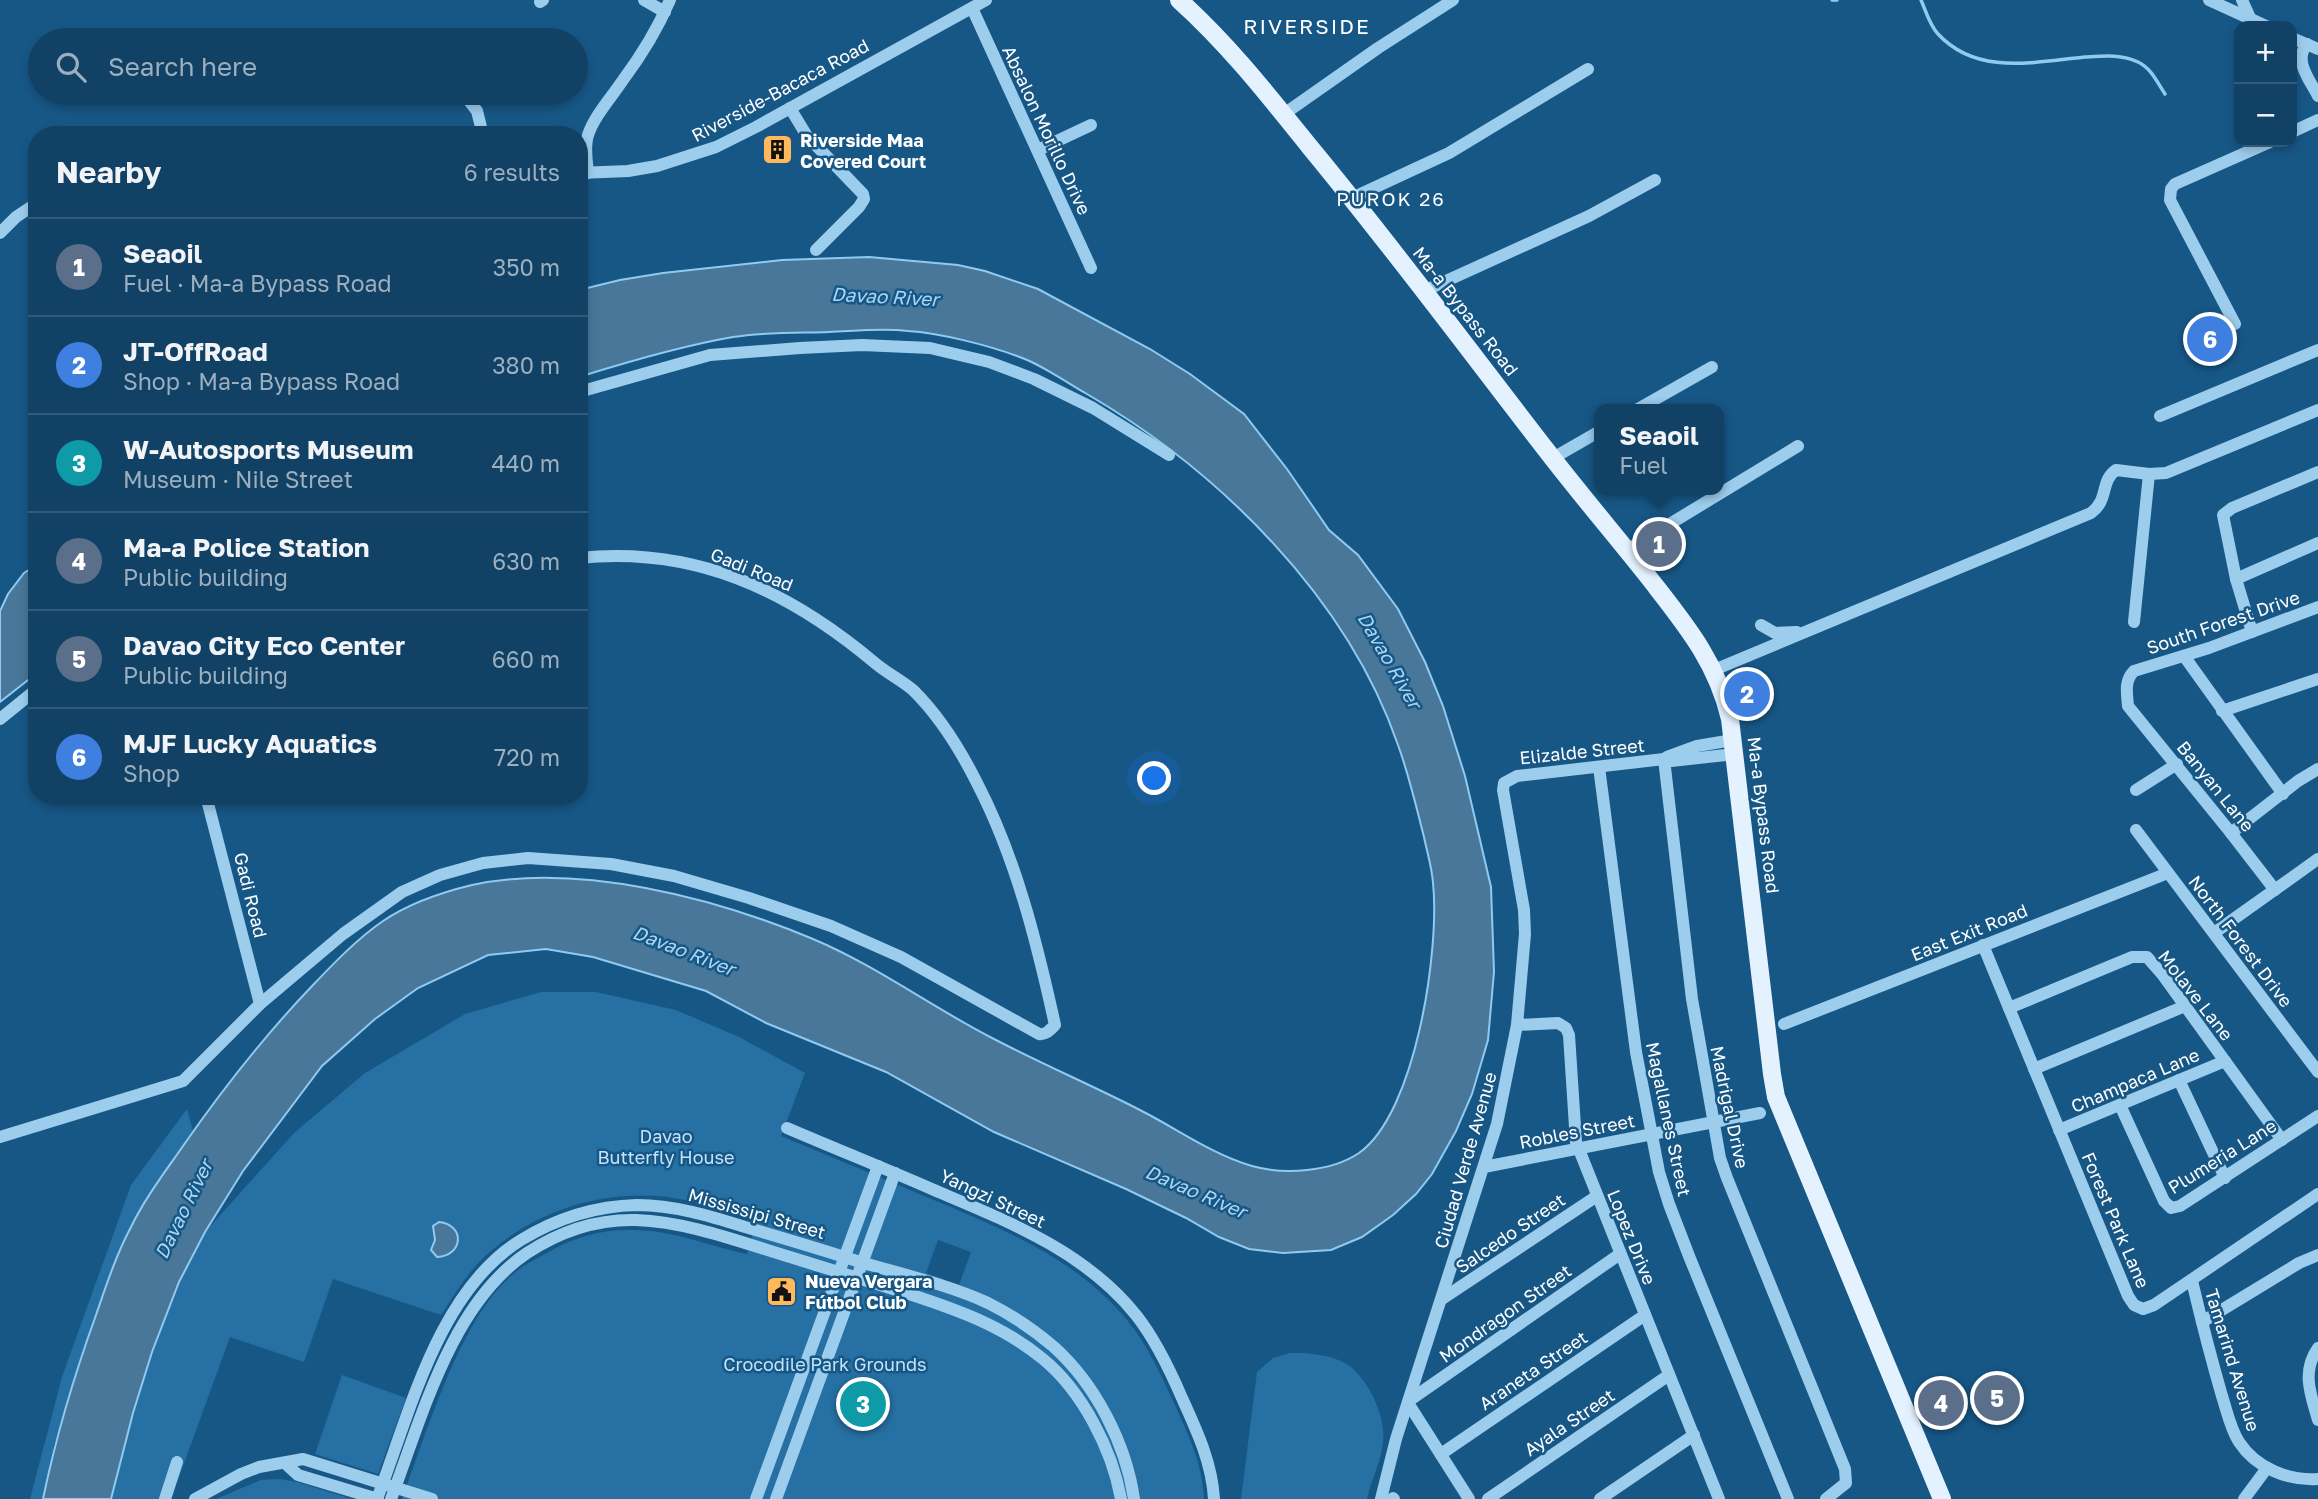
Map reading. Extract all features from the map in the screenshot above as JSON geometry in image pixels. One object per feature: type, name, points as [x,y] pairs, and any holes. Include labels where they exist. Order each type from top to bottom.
[{"type":"main road","name":"Ma-a Bypass Road","points":[[1179,0],[1205,24],[1284,114],[1352,198],[1627,550],[1695,639],[1714,670],[1726,701],[1734,747],[1776,1097],[1942,1499]]},
{"type":"street","points":[[588,134],[668,6],[644,0]]},
{"type":"street","name":"Riverside-Bacaca Road","points":[[588,173],[628,171],[657,166],[716,146],[986,0]]},
{"type":"street","points":[[1284,114],[1378,48],[1453,0]]},
{"type":"street","points":[[2209,0],[2251,20]]},
{"type":"street","points":[[2242,0],[2251,20]]},
{"type":"street","name":"Absalon Morillo Drive","points":[[972,8],[1091,268]]},
{"type":"street","points":[[2297,39],[2313,47]]},
{"type":"street","points":[[2313,47],[2301,51],[2301,64],[2318,96]]},
{"type":"street","points":[[1352,198],[1449,153],[1588,69]]},
{"type":"street","points":[[473,105],[481,126]]},
{"type":"street","points":[[790,108],[807,136],[863,194],[864,199],[816,250]]},
{"type":"street","points":[[2297,130],[2318,120]]},
{"type":"street","points":[[1038,150],[1091,125]]},
{"type":"street","points":[[2235,324],[2169,194],[2175,184],[2259,147]]},
{"type":"street","points":[[1424,291],[1589,216],[1655,180]]},
{"type":"street","points":[[0,233],[28,210]]},
{"type":"street","points":[[588,389],[710,355],[862,345],[930,348],[989,362],[1034,379],[1093,408],[1169,456]]},
{"type":"street","points":[[2160,416],[2318,351]]},
{"type":"street","points":[[1647,404],[1713,367]]},
{"type":"street","points":[[1714,670],[2091,513],[2101,503],[2106,482],[2112,472],[2120,470],[2157,474],[2175,470],[2318,410]]},
{"type":"street","points":[[1553,458],[1594,434]]},
{"type":"street","points":[[1724,491],[1798,446]]},
{"type":"street","points":[[2252,632],[2236,579],[2223,515],[2232,508],[2318,472]]},
{"type":"street","points":[[2134,622],[2149,474]]},
{"type":"street","points":[[1627,550],[1717,495]]},
{"type":"street","points":[[2236,579],[2318,543]]},
{"type":"street","name":"Gadi Road","points":[[208,805],[260,1004],[343,934],[402,891],[440,875],[472,866],[528,858],[611,864],[674,876],[749,898],[867,941],[1039,1034],[1045,1034],[1055,1025],[1037,944],[995,822],[978,784],[948,733],[912,690],[889,675],[827,624],[775,594],[741,579],[666,558],[627,555],[588,557]]},
{"type":"street","name":"South Forest Drive","points":[[2128,706],[2127,686],[2129,676],[2134,671],[2184,656],[2318,607]]},
{"type":"street","points":[[1761,625],[1775,633],[1804,633]]},
{"type":"street","points":[[2184,656],[2283,794]]},
{"type":"street","points":[[2222,711],[2318,679]]},
{"type":"street","points":[[0,719],[28,696]]},
{"type":"street","name":"Banyan Lane","points":[[2128,706],[2177,764],[2274,890]]},
{"type":"street","name":"Elizalde Street","points":[[1506,780],[1517,776],[1664,760],[1697,746],[1734,747]]},
{"type":"street","name":"Madrigal Drive","points":[[1664,760],[1692,999],[1713,1122],[1727,1178],[1845,1469],[1846,1483],[1826,1499]]},
{"type":"street","points":[[2136,790],[2177,764]]},
{"type":"street","name":"Magallanes Street","points":[[1599,767],[1636,1052],[1651,1135],[1669,1204],[1788,1499]]},
{"type":"street","points":[[2231,833],[2318,769]]},
{"type":"street","name":"Ciudad Verde Avenue","points":[[1381,1499],[1409,1401],[1484,1167],[1506,1084],[1517,1025],[1525,934],[1524,910],[1503,790],[1506,780]]},
{"type":"street","name":"North Forest Drive","points":[[2136,830],[2318,1072]]},
{"type":"street","points":[[2214,933],[2318,859]]},
{"type":"street","name":"East Exit Road","points":[[1784,1024],[2168,873]]},
{"type":"street","name":"Forest Park Lane","points":[[1983,945],[2134,1305],[2148,1308],[2318,1194]]},
{"type":"street","name":"Molave Lane","points":[[2009,1008],[2141,955],[2150,960],[2282,1140]]},
{"type":"street","points":[[0,1138],[183,1081],[260,1004]]},
{"type":"street","points":[[2034,1069],[2185,1006]]},
{"type":"street","name":"Lopez Drive","points":[[1517,1025],[1558,1023],[1566,1028],[1569,1035],[1573,1126],[1578,1149],[1694,1435],[1716,1498]]},
{"type":"street","name":"Champaca Lane","points":[[2059,1130],[2225,1061]]},
{"type":"street","points":[[2179,1080],[2225,1178]]},
{"type":"street","name":"Plumeria Lane","points":[[2120,1105],[2168,1206],[2175,1208],[2318,1116]]},
{"type":"street","name":"Robles Street","points":[[1484,1167],[1760,1113]]},
{"type":"street","name":"Yangzi Street","points":[[788,1128],[1029,1231],[1089,1270],[1118,1295],[1155,1344],[1178,1388],[1207,1460],[1214,1499]]},
{"type":"street","points":[[756,1499],[878,1166]]},
{"type":"street","points":[[776,1499],[895,1173]]},
{"type":"street","name":"Salcedo Street","points":[[1442,1299],[1597,1196]]},
{"type":"street","name":"Mississipi Street","points":[[390,1490],[431,1355],[472,1285],[495,1259],[548,1225],[583,1212],[640,1205],[681,1209],[862,1262],[987,1303],[1036,1333],[1080,1373],[1095,1396],[1121,1448],[1131,1475],[1134,1499]]},
{"type":"street","name":"Mississipi Street","points":[[378,1499],[390,1490],[444,1360],[468,1317],[504,1269],[529,1252],[579,1227],[608,1221],[635,1220],[673,1224],[857,1277],[980,1320],[1027,1346],[1069,1384],[1084,1405],[1118,1480],[1121,1499]]},
{"type":"street","name":"Mondragon Street","points":[[1409,1401],[1620,1254]]},
{"type":"street","points":[[2202,1322],[2299,1263],[2318,1255]]},
{"type":"street","name":"Tamarind Avenue","points":[[2192,1281],[2213,1365],[2235,1433],[2251,1456],[2267,1468],[2291,1478],[2318,1479]]},
{"type":"street","points":[[980,1320],[987,1303]]},
{"type":"street","name":"Araneta Street","points":[[1441,1454],[1645,1315]]},
{"type":"street","points":[[2318,1348],[2310,1359],[2307,1372],[2318,1420]]},
{"type":"street","name":"Ayala Street","points":[[1488,1499],[1669,1375]]},
{"type":"street","points":[[1409,1401],[1469,1499]]},
{"type":"street","points":[[1600,1499],[1694,1435]]},
{"type":"street","points":[[195,1499],[259,1467],[303,1459],[390,1490],[432,1499]]},
{"type":"street","points":[[165,1499],[177,1462]]},
{"type":"street","points":[[286,1464],[298,1475],[378,1499]]},
{"type":"street","points":[[2244,1499],[2267,1468]]},
{"type":"green space","points":[[541,992],[596,992],[676,1010],[739,1037],[805,1073],[781,1136],[1010,1233],[1061,1262],[1107,1298],[1134,1329],[1164,1382],[1194,1450],[1204,1499],[402,1499],[433,1412],[460,1349],[492,1296],[520,1268],[571,1241],[591,1234],[622,1230],[662,1233],[747,1254],[756,1222],[694,1202],[659,1196],[633,1196],[582,1204],[533,1222],[490,1252],[476,1266],[441,1315],[333,1279],[304,1362],[230,1337],[171,1499],[111,1499],[152,1352],[179,1282],[205,1232],[294,1133],[365,1073],[465,1014]],"holes":[[[938,1240],[971,1252],[959,1285],[926,1273]]]},
{"type":"green space","points":[[187,1109],[193,1131],[153,1188],[55,1441],[43,1499],[30,1499],[62,1377],[131,1185]]},
{"type":"green space","points":[[1290,1353],[1320,1355],[1341,1361],[1356,1372],[1369,1389],[1382,1421],[1383,1441],[1367,1499],[1241,1499],[1257,1372],[1273,1358]]},
{"type":"green space","points":[[342,1375],[406,1398],[378,1474],[315,1454]]},
{"type":"green space","points":[[279,1479],[352,1499],[216,1499],[261,1480]]},
{"type":"water","name":"Davao River","points":[[869,257],[958,265],[985,271],[1038,289],[1150,349],[1190,374],[1244,414],[1287,469],[1329,530],[1358,555],[1398,609],[1425,662],[1443,706],[1465,776],[1491,887],[1494,972],[1488,1040],[1472,1094],[1456,1131],[1432,1174],[1416,1194],[1393,1215],[1362,1237],[1331,1250],[1283,1253],[1249,1249],[1219,1237],[1126,1189],[994,1132],[886,1072],[766,1023],[706,991],[593,957],[546,949],[488,955],[418,988],[375,1019],[322,1066],[243,1171],[205,1232],[179,1282],[152,1352],[111,1499],[43,1499],[66,1406],[108,1282],[126,1238],[156,1185],[245,1063],[338,959],[364,935],[403,909],[461,888],[513,879],[601,881],[690,898],[775,924],[837,950],[994,1039],[1138,1109],[1208,1148],[1252,1166],[1293,1171],[1321,1168],[1359,1153],[1379,1133],[1396,1103],[1420,1028],[1432,947],[1432,877],[1424,837],[1398,745],[1375,691],[1346,639],[1312,589],[1273,543],[1230,500],[1136,425],[1035,363],[978,344],[921,332],[888,330],[745,335],[675,349],[588,374],[588,288],[663,273],[782,260]]},
{"type":"water","points":[[28,571],[28,680],[0,702],[0,611],[8,594]]},
{"type":"water","points":[[439,1222],[454,1229],[458,1240],[452,1252],[437,1257],[431,1250],[435,1240],[433,1226]]},
{"type":"waterway","points":[[1832,0],[1837,0]]},
{"type":"waterway","points":[[1921,0],[1938,34],[1953,47],[1970,56],[2007,63],[2098,56],[2125,58],[2147,68],[2165,94]]},
{"type":"place","name":"Riverside Maa Covered Court","points":[[777,150]]},
{"type":"place","name":"MJF Lucky Aquatics","points":[[2210,339]]},
{"type":"place","name":"Seaoil","points":[[1659,544]]},
{"type":"place","name":"JT-OffRoad","points":[[1747,694]]},
{"type":"place","name":"Nueva Vergara Fútbol Club","points":[[782,1291]]},
{"type":"place","name":"Davao City Eco Center","points":[[1997,1398]]},
{"type":"place","name":"Ma-a Police Station","points":[[1941,1403]]},
{"type":"place","name":"W-Autosports Museum","points":[[863,1404]]},
{"type":"district","name":"RIVERSIDE","points":[[1307,26]]},
{"type":"district","name":"PUROK 26","points":[[1391,198]]},
{"type":"park label","name":"Davao Butterfly House","points":[[666,1146]]},
{"type":"park label","name":"Crocodile Park Grounds","points":[[825,1364]]}]
